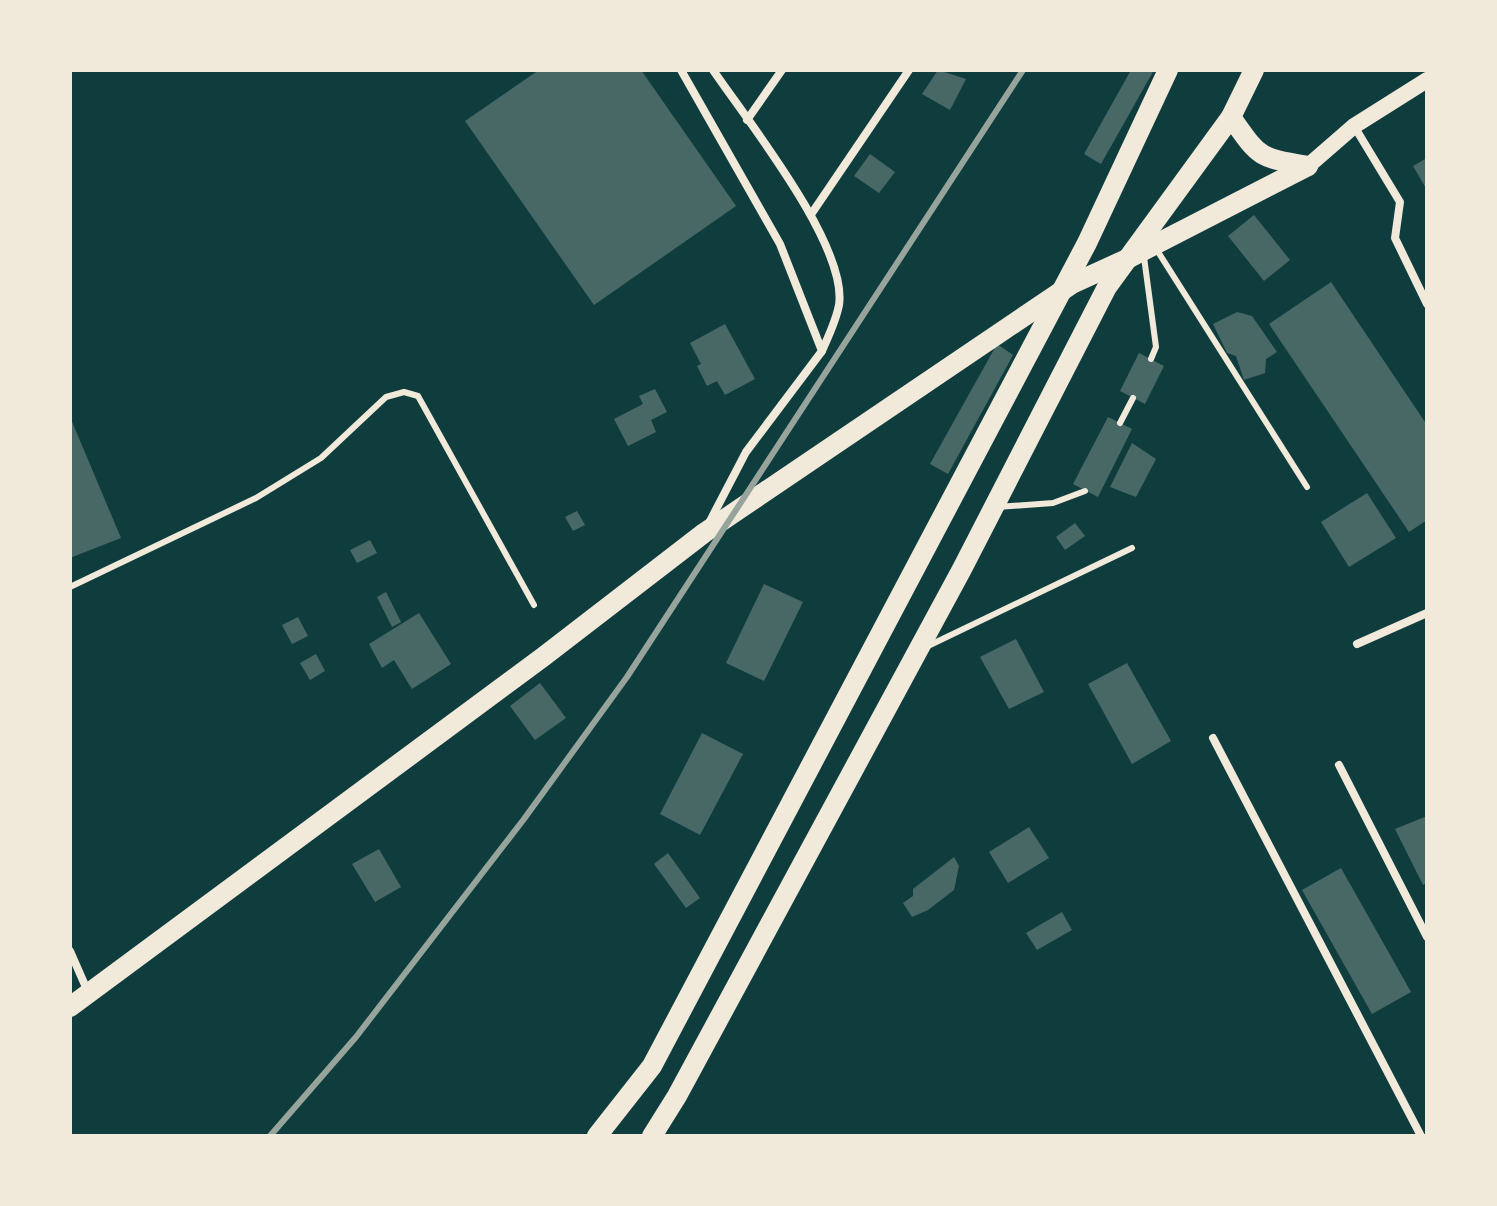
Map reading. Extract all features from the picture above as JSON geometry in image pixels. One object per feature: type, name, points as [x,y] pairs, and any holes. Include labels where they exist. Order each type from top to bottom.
[{"type":"main road","points":[[597,1136],[652,1066],[1087,243],[1168,70]]},
{"type":"main road","points":[[652,1136],[677,1096],[994,508],[1107,287],[1142,252],[1231,117],[1254,70]]},
{"type":"main road","points":[[70,1007],[704,533],[1062,290],[1308,166],[1354,126],[1427,80]]},
{"type":"main road","points":[[1231,117],[1255,152],[1270,160],[1308,166]]},
{"type":"main road","points":[[1017,321],[1022,327],[1028,350]]},
{"type":"street","points":[[681,70],[780,244],[822,351]]},
{"type":"street","points":[[704,533],[746,452],[822,351],[839,303],[831,258],[812,213],[713,70]]},
{"type":"street","points":[[747,120],[782,70]]},
{"type":"street","points":[[812,213],[909,70]]},
{"type":"street","points":[[1354,126],[1400,202],[1395,238],[1427,304]]},
{"type":"street","points":[[1357,644],[1427,613]]},
{"type":"street","points":[[1213,738],[1421,1136]]},
{"type":"street","points":[[1339,765],[1427,937]]},
{"type":"street","points":[[70,951],[88,992]]},
{"type":"lane","points":[[1142,252],[1156,347],[1151,359]]},
{"type":"lane","points":[[1142,252],[1307,487]]},
{"type":"lane","points":[[70,587],[256,498],[321,458],[386,397],[404,392],[418,396],[534,605]]},
{"type":"lane","points":[[1120,423],[1133,398]]},
{"type":"lane","points":[[994,508],[1053,503],[1085,491]]},
{"type":"lane","points":[[917,651],[1132,548]]},
{"type":"building","points":[[539,70],[641,70],[736,206],[594,305],[465,121]]},
{"type":"building","points":[[938,70],[966,79],[950,110],[922,94]]},
{"type":"building","points":[[1131,70],[1154,70],[1101,164],[1084,154]]},
{"type":"building","points":[[870,154],[895,172],[879,193],[854,176]]},
{"type":"building","points":[[1427,158],[1427,190],[1413,166]]},
{"type":"building","points":[[1254,215],[1290,260],[1264,281],[1228,236]]},
{"type":"building","points":[[1331,282],[1427,425],[1427,520],[1409,532],[1269,324]]},
{"type":"building","points":[[1237,312],[1252,316],[1277,352],[1266,359],[1265,373],[1244,380],[1236,356],[1227,353],[1213,324]]},
{"type":"building","points":[[725,324],[755,379],[725,395],[717,381],[707,386],[697,366],[701,364],[690,343]]},
{"type":"building","points":[[997,344],[1013,355],[948,474],[930,464]]},
{"type":"building","points":[[1139,353],[1164,366],[1145,404],[1120,391]]},
{"type":"building","points":[[655,389],[667,412],[651,420],[656,432],[628,446],[614,419],[643,404],[639,396]]},
{"type":"building","points":[[70,417],[121,538],[70,558]]},
{"type":"building","points":[[1108,417],[1132,429],[1098,497],[1073,484]]},
{"type":"building","points":[[1132,443],[1156,459],[1136,497],[1110,487]]},
{"type":"building","points":[[1367,493],[1396,538],[1349,567],[1321,522]]},
{"type":"building","points":[[577,511],[585,525],[573,531],[565,517]]},
{"type":"building","points":[[1075,523],[1085,536],[1065,550],[1056,537]]},
{"type":"building","points":[[370,540],[377,553],[357,563],[350,550]]},
{"type":"building","points":[[764,584],[803,602],[764,681],[726,663]]},
{"type":"building","points":[[386,592],[401,622],[392,627],[377,597]]},
{"type":"building","points":[[419,613],[451,664],[412,689],[394,660],[382,668],[369,644]]},
{"type":"building","points":[[298,617],[308,636],[292,644],[282,625]]},
{"type":"building","points":[[1016,639],[1044,692],[1009,709],[980,657]]},
{"type":"building","points":[[316,654],[325,671],[310,680],[300,663]]},
{"type":"building","points":[[1127,663],[1171,741],[1132,764],[1088,684]]},
{"type":"building","points":[[540,683],[566,718],[535,740],[510,706]]},
{"type":"building","points":[[702,733],[743,754],[700,835],[660,814]]},
{"type":"building","points":[[1427,816],[1427,883],[1423,885],[1395,829]]},
{"type":"building","points":[[1029,827],[1049,858],[1008,883],[989,852]]},
{"type":"building","points":[[379,849],[401,887],[375,902],[352,864]]},
{"type":"building","points":[[668,853],[700,898],[686,908],[654,864]]},
{"type":"building","points":[[954,857],[959,866],[954,890],[928,910],[912,917],[903,903],[913,896],[913,889]]},
{"type":"building","points":[[1341,868],[1411,992],[1372,1014],[1302,890]]},
{"type":"building","points":[[1062,912],[1072,930],[1037,950],[1026,933]]},
{"type":"railway","points":[[270,1136],[356,1037],[524,819],[627,677],[1023,70]]}]
